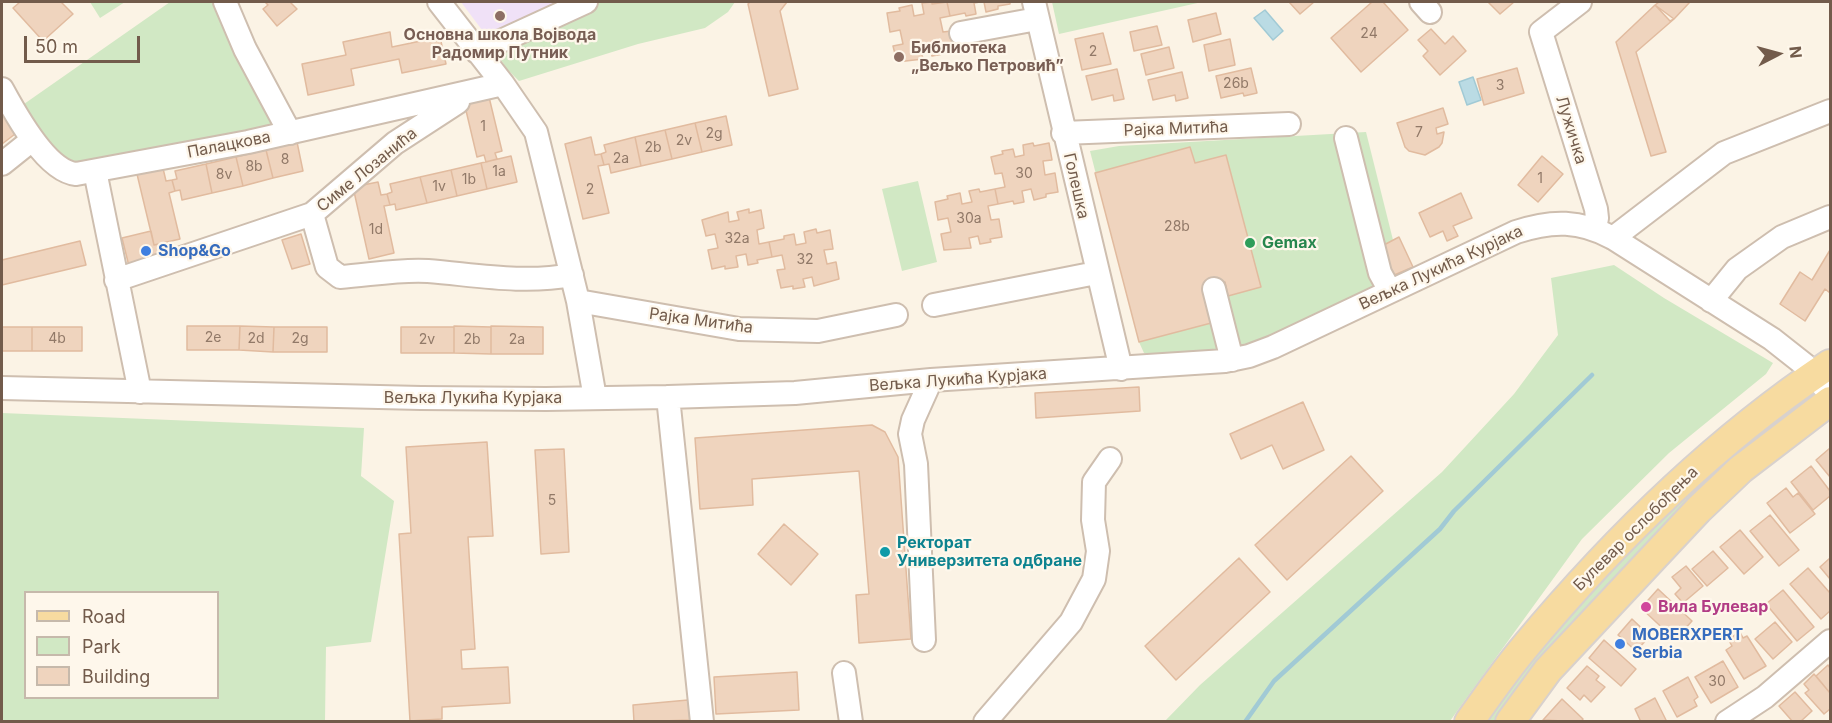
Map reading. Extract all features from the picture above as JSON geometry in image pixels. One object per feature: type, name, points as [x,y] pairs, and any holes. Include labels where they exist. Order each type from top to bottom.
[{"type":"main road","name":"Булевар ослобођења","points":[[1469,722],[1522,650],[1646,516],[1690,474],[1825,378]]},
{"type":"main road","name":"Булевар ослобођења","points":[[1510,722],[1548,670],[1698,510],[1741,469],[1830,401]]},
{"type":"street","name":"Палацкова","points":[[2,88],[32,140],[64,170],[76,174],[290,133],[245,49],[225,2]]},
{"type":"street","points":[[439,2],[536,132],[578,301],[595,398]]},
{"type":"street","points":[[477,52],[586,2]]},
{"type":"street","name":"Лужичка","points":[[1580,2],[1541,32],[1597,218],[1604,233]]},
{"type":"street","points":[[962,33],[1035,10]]},
{"type":"street","name":"Голешка","points":[[1035,10],[1096,273],[1121,369]]},
{"type":"street","name":"Симе Лозанића","points":[[290,133],[502,84]]},
{"type":"street","name":"Симе Лозанића","points":[[460,93],[458,102],[395,143],[312,214],[327,267],[340,277],[426,271],[525,280],[572,275]]},
{"type":"street","points":[[1604,233],[1724,153],[1830,111]]},
{"type":"street","name":"Рајка Митића","points":[[1064,133],[1289,124]]},
{"type":"street","points":[[1346,138],[1380,273],[1390,291]]},
{"type":"street","points":[[2,164],[32,140]]},
{"type":"street","points":[[94,171],[140,392]]},
{"type":"street","points":[[116,280],[312,214]]},
{"type":"street","points":[[1711,301],[1737,269],[1782,237],[1830,217]]},
{"type":"street","name":"Вељка Лукића Курјака","points":[[2,388],[433,399],[668,397],[795,393],[931,380],[1232,360],[1273,347],[1516,232],[1533,226],[1572,224],[1604,233],[1772,339],[1825,378]]},
{"type":"street","points":[[934,305],[1096,273]]},
{"type":"street","points":[[1214,289],[1232,360]]},
{"type":"street","name":"Рајка Митића","points":[[578,301],[739,329],[818,331],[896,315]]},
{"type":"street","points":[[924,640],[916,465],[910,434],[913,420],[931,380]]},
{"type":"street","points":[[668,397],[702,722]]},
{"type":"street","points":[[985,722],[1071,622],[1094,579],[1098,551],[1093,520],[1094,482],[1110,459]]},
{"type":"street","points":[[1727,722],[1751,715],[1830,641]]},
{"type":"street","points":[[844,673],[851,722]]},
{"type":"shaded area","name":"Основна школа Војвода Радомир Путник","points":[[461,2],[560,2],[485,34]]},
{"type":"green space","points":[[90,2],[125,2],[100,18]]},
{"type":"green space","points":[[170,2],[225,2],[290,133],[76,174],[14,111]]},
{"type":"green space","points":[[586,2],[735,2],[728,12],[705,28],[638,44],[519,81],[507,69],[491,45]]},
{"type":"green space","points":[[1052,2],[1202,2],[1059,34]]},
{"type":"green space","name":"Gemax","points":[[1366,132],[1393,240],[1382,246],[1390,279],[1252,345],[1206,355],[1144,353],[1139,342],[1090,151],[1119,146]]},
{"type":"green space","points":[[918,181],[937,262],[902,271],[882,189]]},
{"type":"green space","points":[[1614,265],[1664,298],[1773,363],[1766,374],[1669,453],[1582,539],[1450,721],[1165,721],[1200,685],[1442,472],[1514,394],[1558,335],[1551,278]]},
{"type":"green space","points":[[1811,391],[1814,396],[1501,721],[1478,722],[1653,516]]},
{"type":"green space","points":[[2,413],[364,428],[361,476],[394,501],[371,642],[326,647],[325,721],[2,721]]},
{"type":"water","points":[[1265,10],[1283,31],[1273,40],[1254,18]]},
{"type":"water","points":[[1473,77],[1481,100],[1467,105],[1459,82]]},
{"type":"building","points":[[20,2],[61,2],[73,14],[43,41],[13,8]]},
{"type":"building","points":[[265,2],[290,2],[297,9],[277,26],[263,9],[268,5]]},
{"type":"building","points":[[750,2],[787,2],[780,11],[798,89],[769,96],[748,4]]},
{"type":"building","points":[[932,2],[932,4],[947,2],[950,16],[940,18],[943,32],[951,31],[954,48],[943,51],[943,54],[932,56],[930,48],[921,50],[923,59],[897,62],[893,46],[903,44],[900,30],[890,32],[887,13],[900,11],[899,8],[912,5],[914,16],[924,14],[922,3]]},
{"type":"building","points":[[947,2],[980,2],[974,3],[976,14],[966,16],[965,13],[950,16]]},
{"type":"building","points":[[984,2],[1010,2],[1010,4],[998,6],[998,9],[986,12]]},
{"type":"building","points":[[1289,2],[1314,2],[1300,14]]},
{"type":"building","points":[[1372,2],[1383,2],[1408,30],[1361,72],[1331,38]]},
{"type":"building","points":[[1488,2],[1514,2],[1500,14]]},
{"type":"building","points":[[1659,2],[1690,2],[1674,19],[1655,5]]},
{"type":"building","points":[[1655,5],[1670,21],[1674,19],[1636,52],[1666,152],[1651,156],[1616,42]]},
{"type":"building","points":[[1216,13],[1221,34],[1193,42],[1188,20]]},
{"type":"building","points":[[1157,26],[1162,45],[1134,51],[1130,32]]},
{"type":"building","points":[[1431,29],[1445,44],[1453,36],[1466,51],[1440,75],[1423,56],[1428,51],[1418,40]]},
{"type":"building","points":[[390,32],[392,47],[440,37],[446,64],[402,73],[399,59],[351,69],[354,85],[308,95],[302,64],[346,55],[343,42]]},
{"type":"building","points":[[1103,33],[1111,64],[1082,70],[1075,39]]},
{"type":"building","points":[[1230,39],[1235,65],[1209,71],[1204,45]]},
{"type":"building","points":[[1169,47],[1174,68],[1146,75],[1141,54]]},
{"type":"building","points":[[1251,68],[1257,93],[1244,96],[1243,93],[1221,98],[1216,76]]},
{"type":"building","points":[[1517,68],[1524,93],[1484,105],[1477,79]]},
{"type":"building","points":[[1117,69],[1124,99],[1114,101],[1113,95],[1092,100],[1086,76]]},
{"type":"building","points":[[1182,72],[1188,98],[1176,101],[1175,95],[1153,100],[1148,80]]},
{"type":"building","points":[[489,97],[502,151],[495,153],[497,159],[486,162],[484,155],[477,157],[464,102]]},
{"type":"building","points":[[1443,108],[1448,124],[1436,128],[1437,134],[1444,132],[1439,147],[1425,155],[1409,151],[1405,147],[1397,123]]},
{"type":"building","points":[[2,109],[19,131],[2,144]]},
{"type":"building","points":[[726,116],[732,145],[702,152],[695,123]]},
{"type":"building","points":[[695,123],[702,152],[672,159],[665,130]]},
{"type":"building","points":[[665,130],[672,159],[641,166],[635,137]]},
{"type":"building","points":[[591,137],[595,155],[601,154],[604,165],[598,166],[609,213],[583,219],[565,144]]},
{"type":"building","points":[[635,137],[641,166],[611,173],[609,164],[604,165],[601,154],[606,152],[604,145]]},
{"type":"building","points":[[297,142],[303,171],[273,178],[266,150]]},
{"type":"building","points":[[1033,143],[1034,146],[1049,143],[1052,160],[1043,161],[1045,175],[1055,173],[1058,192],[1046,194],[1046,197],[1034,200],[1031,189],[1022,191],[1024,202],[1014,204],[1013,201],[998,204],[995,189],[1005,187],[1002,173],[995,174],[991,157],[1003,154],[1002,151],[1013,149],[1015,157],[1024,155],[1023,145]]},
{"type":"building","points":[[1190,147],[1195,163],[1226,155],[1261,287],[1228,296],[1225,282],[1205,287],[1215,322],[1139,342],[1095,173]]},
{"type":"building","points":[[266,150],[273,178],[243,186],[236,157]]},
{"type":"building","points":[[511,156],[517,182],[487,189],[481,163]]},
{"type":"building","points":[[1542,156],[1563,174],[1538,202],[1518,185]]},
{"type":"building","points":[[236,157],[243,186],[212,193],[206,164]]},
{"type":"building","points":[[481,163],[487,189],[457,196],[451,170]]},
{"type":"building","points":[[162,164],[166,181],[172,180],[175,191],[169,193],[180,239],[154,245],[136,170]]},
{"type":"building","points":[[206,164],[212,193],[182,200],[180,190],[175,191],[172,180],[177,179],[175,171]]},
{"type":"building","points":[[451,170],[457,196],[427,203],[420,177]]},
{"type":"building","points":[[420,177],[427,203],[396,210],[395,204],[390,205],[387,194],[392,192],[390,184]]},
{"type":"building","points":[[378,182],[381,195],[387,194],[390,205],[384,206],[394,253],[369,259],[353,187]]},
{"type":"building","points":[[979,189],[980,192],[995,189],[998,204],[988,206],[991,220],[999,219],[1002,237],[980,244],[978,236],[969,238],[971,248],[944,250],[941,234],[951,232],[948,218],[938,220],[935,202],[960,193],[962,204],[972,202],[969,191]]},
{"type":"building","points":[[1461,193],[1472,218],[1453,226],[1458,236],[1447,241],[1443,231],[1430,237],[1419,213]]},
{"type":"building","points":[[749,209],[749,213],[761,210],[764,228],[757,230],[759,244],[769,242],[772,257],[757,260],[758,263],[748,265],[746,254],[736,256],[738,267],[725,269],[725,266],[712,269],[708,250],[718,248],[715,234],[706,236],[702,220],[728,212],[729,222],[739,220],[737,212]]},
{"type":"building","points":[[816,229],[817,233],[830,230],[833,249],[824,250],[827,264],[836,262],[839,279],[814,286],[812,277],[803,279],[805,287],[781,288],[777,270],[785,269],[782,255],[772,257],[769,242],[794,234],[796,245],[806,243],[804,232]]},
{"type":"building","name":"Shop&Go","points":[[151,231],[154,245],[165,243],[168,256],[129,266],[122,238]]},
{"type":"building","points":[[301,234],[310,264],[292,269],[282,240]]},
{"type":"building","points":[[1399,237],[1413,267],[1392,276],[1382,246]]},
{"type":"building","points":[[80,241],[86,265],[2,285],[2,260]]},
{"type":"building","points":[[1830,250],[1830,293],[1825,289],[1805,321],[1780,304],[1800,272],[1812,280]]},
{"type":"building","points":[[187,326],[240,326],[239,350],[187,350]]},
{"type":"building","points":[[240,326],[274,327],[273,352],[239,350]]},
{"type":"building","points":[[454,326],[491,327],[491,354],[454,353]]},
{"type":"building","points":[[491,326],[543,327],[543,354],[491,354]]},
{"type":"building","points":[[2,327],[32,327],[32,351],[2,351]]},
{"type":"building","points":[[32,327],[82,327],[82,351],[32,351]]},
{"type":"building","points":[[274,327],[327,327],[327,352],[273,352]]},
{"type":"building","points":[[401,327],[454,327],[454,353],[401,353]]},
{"type":"building","points":[[1139,387],[1140,411],[1036,418],[1035,393]]},
{"type":"building","points":[[1303,402],[1324,450],[1283,469],[1272,445],[1241,459],[1230,434]]},
{"type":"building","name":"Ректорат Универзитета одбране","points":[[872,425],[885,432],[898,457],[911,639],[859,643],[856,595],[869,594],[859,471],[752,479],[753,505],[700,509],[695,438]]},
{"type":"building","points":[[487,442],[493,536],[468,537],[475,649],[461,650],[462,669],[508,667],[510,703],[442,707],[442,719],[410,721],[399,534],[411,533],[406,447]]},
{"type":"building","points":[[1830,448],[1830,477],[1816,460]]},
{"type":"building","points":[[564,449],[569,552],[541,554],[535,450]]},
{"type":"building","points":[[1351,456],[1383,491],[1287,580],[1255,545]]},
{"type":"building","points":[[1811,466],[1830,491],[1830,496],[1813,510],[1791,482]]},
{"type":"building","points":[[1786,488],[1793,497],[1798,493],[1815,514],[1790,533],[1767,503]]},
{"type":"building","points":[[1770,515],[1799,550],[1779,566],[1750,531]]},
{"type":"building","points":[[784,524],[818,554],[791,585],[758,554]]},
{"type":"building","points":[[1740,530],[1763,557],[1744,574],[1720,547]]},
{"type":"building","points":[[1713,551],[1728,568],[1707,586],[1692,569]]},
{"type":"building","points":[[1239,558],[1270,592],[1176,680],[1145,646]]},
{"type":"building","points":[[1830,558],[1830,579],[1820,567]]},
{"type":"building","points":[[1686,566],[1703,586],[1683,603],[1675,594],[1681,588],[1672,577]]},
{"type":"building","points":[[1808,568],[1830,593],[1830,611],[1821,619],[1790,584]]},
{"type":"building","points":[[1658,589],[1692,621],[1682,632],[1678,628],[1671,636],[1641,608]]},
{"type":"building","points":[[1783,590],[1814,627],[1797,641],[1766,604]]},
{"type":"building","points":[[1632,619],[1650,636],[1636,651],[1618,635]]},
{"type":"building","points":[[1775,622],[1792,642],[1773,659],[1755,639]]},
{"type":"building","points":[[1740,632],[1743,638],[1747,636],[1766,666],[1744,679],[1726,650],[1732,646],[1728,639]]},
{"type":"building","points":[[1604,640],[1636,669],[1621,686],[1589,658]]},
{"type":"building","points":[[1723,661],[1738,687],[1711,703],[1695,677]]},
{"type":"building","points":[[1828,665],[1830,668],[1830,693],[1816,676]]},
{"type":"building","points":[[1587,666],[1599,676],[1596,680],[1605,687],[1591,702],[1584,695],[1580,700],[1567,688]]},
{"type":"building","points":[[797,672],[799,710],[716,714],[714,677]]},
{"type":"building","points":[[1814,674],[1830,693],[1830,709],[1824,714],[1805,693],[1809,690],[1804,684]]},
{"type":"building","points":[[1688,677],[1698,697],[1694,700],[1697,706],[1677,717],[1663,691]]},
{"type":"building","points":[[1795,692],[1812,711],[1800,722],[1793,722],[1779,706]]},
{"type":"building","points":[[1655,698],[1667,722],[1641,722],[1635,709]]},
{"type":"building","points":[[1562,699],[1583,719],[1581,722],[1543,720]]},
{"type":"building","points":[[688,700],[690,720],[634,722],[633,705]]},
{"type":"waterway","points":[[1245,722],[1274,681],[1440,529],[1454,511],[1592,375]]},
{"type":"place","name":"Основна школа Војвода Радомир Путник","points":[[500,16]]},
{"type":"place","name":"Библиотека „Вељко Петровић”","points":[[899,57]]},
{"type":"place","name":"Gemax","points":[[1250,243]]},
{"type":"place","name":"Shop&Go","points":[[146,251]]},
{"type":"place","name":"Ректорат Универзитета одбране","points":[[885,552]]},
{"type":"place","name":"Вила Булевар","points":[[1646,607]]},
{"type":"place","name":"MOBERXPERT Serbia","points":[[1620,644]]}]
